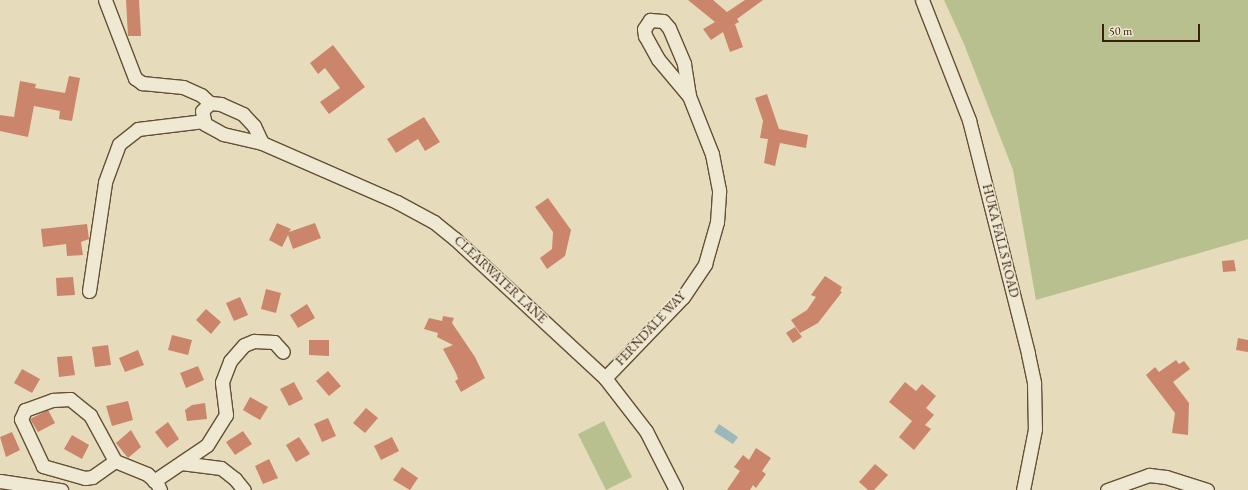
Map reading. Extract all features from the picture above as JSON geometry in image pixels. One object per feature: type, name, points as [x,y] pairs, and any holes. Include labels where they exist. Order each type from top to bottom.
[{"type":"street","points":[[105,0],[135,78],[142,83],[183,87],[201,95],[210,103],[221,104],[243,114],[254,126],[262,142]]},
{"type":"street","name":"HUKA FALLS ROAD","points":[[922,0],[968,120],[1028,354],[1034,383],[1035,429],[1023,490]]},
{"type":"street","name":"FERNDALE WAY","points":[[606,378],[683,297],[705,264],[718,222],[719,190],[712,154],[690,96],[684,64],[669,28],[663,21],[650,20],[644,29],[645,36],[658,59],[690,96]]},
{"type":"street","points":[[89,290],[105,182],[119,144],[138,129],[204,121],[202,111],[210,103]]},
{"type":"street","name":"CLEARWATER LANE","points":[[204,121],[223,134],[262,142],[397,202],[434,222],[606,378],[646,431],[676,490]]},
{"type":"street","points":[[115,461],[92,477],[85,478],[43,466],[21,419],[25,410],[53,400],[70,399],[90,415],[115,461],[147,474],[157,486],[181,463],[207,446],[226,415],[222,382],[230,361],[244,345],[254,341],[274,342],[283,352]]},
{"type":"street","points":[[181,463],[220,468],[235,479],[244,490]]},
{"type":"street","points":[[1106,490],[1148,475],[1166,476],[1207,490]]},
{"type":"street","points":[[0,481],[61,490]]},
{"type":"green space","points":[[944,0],[1248,0],[1248,239],[1036,300],[1013,170],[964,44]]},
{"type":"green space","points":[[604,421],[632,477],[606,490],[578,434]]},
{"type":"water","points":[[719,424],[738,437],[733,444],[714,432]]},
{"type":"building","points":[[126,0],[139,0],[141,36],[128,36]]},
{"type":"building","points":[[688,0],[713,0],[727,12],[745,0],[763,0],[737,19],[739,22],[735,24],[743,47],[730,52],[723,32],[711,40],[703,29],[715,22]]},
{"type":"building","points":[[333,45],[365,87],[329,114],[320,102],[340,88],[325,68],[318,74],[310,63]]},
{"type":"building","points":[[69,76],[80,78],[72,121],[59,119],[60,111],[34,106],[28,137],[0,131],[0,115],[14,117],[20,81],[36,84],[35,88],[65,93]]},
{"type":"building","points":[[767,94],[779,129],[808,135],[806,148],[780,143],[775,166],[764,163],[768,139],[760,138],[763,121],[755,98]]},
{"type":"building","points":[[424,117],[440,142],[425,151],[418,139],[396,153],[387,139]]},
{"type":"building","points":[[548,198],[571,230],[565,256],[547,269],[540,258],[552,249],[553,232],[535,207]]},
{"type":"building","points":[[277,223],[291,229],[289,232],[315,223],[321,238],[293,249],[288,235],[282,247],[269,240]]},
{"type":"building","points":[[87,224],[89,239],[81,242],[83,255],[67,256],[66,244],[43,247],[41,229]]},
{"type":"building","points":[[1234,260],[1236,271],[1223,272],[1222,261]]},
{"type":"building","points":[[825,276],[842,287],[840,291],[842,292],[818,323],[800,333],[791,320],[807,310],[816,297],[811,295]]},
{"type":"building","points":[[73,277],[75,295],[57,296],[56,278]]},
{"type":"building","points":[[266,289],[281,293],[276,313],[261,309]]},
{"type":"building","points":[[240,297],[248,315],[234,321],[226,303]]},
{"type":"building","points":[[307,304],[315,318],[298,328],[290,315]]},
{"type":"building","points":[[206,309],[221,322],[211,334],[196,320]]},
{"type":"building","points":[[443,316],[454,318],[452,323],[475,357],[485,378],[461,392],[455,381],[458,379],[456,373],[443,349],[453,345],[437,337],[438,333],[424,329],[429,318],[442,321]]},
{"type":"building","points":[[795,327],[802,337],[793,343],[786,333]]},
{"type":"building","points":[[172,335],[192,340],[188,355],[168,350]]},
{"type":"building","points":[[1238,338],[1248,340],[1248,352],[1236,350]]},
{"type":"building","points":[[309,340],[329,340],[329,356],[309,355]]},
{"type":"building","points":[[108,345],[111,365],[95,367],[92,347]]},
{"type":"building","points":[[138,350],[144,365],[125,372],[119,358]]},
{"type":"building","points":[[72,356],[75,375],[59,377],[57,357]]},
{"type":"building","points":[[1176,360],[1179,364],[1184,361],[1190,369],[1173,382],[1189,403],[1188,435],[1172,433],[1175,413],[1146,375],[1155,367],[1159,372]]},
{"type":"building","points":[[198,366],[204,380],[186,388],[180,373]]},
{"type":"building","points":[[22,369],[40,379],[32,393],[14,383]]},
{"type":"building","points":[[328,371],[341,386],[329,396],[316,381]]},
{"type":"building","points":[[294,382],[303,399],[289,406],[280,389]]},
{"type":"building","points":[[905,382],[916,391],[922,384],[936,396],[926,408],[934,415],[925,425],[931,429],[914,450],[899,437],[912,421],[889,402]]},
{"type":"building","points":[[250,397],[268,407],[260,420],[243,410]]},
{"type":"building","points":[[128,401],[133,420],[112,426],[106,406]]},
{"type":"building","points":[[205,403],[207,419],[187,421],[185,410],[192,405]]},
{"type":"building","points":[[366,408],[378,418],[365,433],[353,423]]},
{"type":"building","points":[[48,410],[55,423],[38,432],[30,419]]},
{"type":"building","points":[[328,418],[336,436],[322,442],[314,424]]},
{"type":"building","points":[[168,422],[179,439],[167,448],[155,432]]},
{"type":"building","points":[[131,430],[141,447],[128,458],[116,443]]},
{"type":"building","points":[[243,431],[252,444],[235,455],[226,442]]},
{"type":"building","points":[[12,432],[20,450],[6,457],[0,437]]},
{"type":"building","points":[[72,435],[89,445],[82,459],[64,449]]},
{"type":"building","points":[[299,437],[310,454],[296,462],[286,445]]},
{"type":"building","points":[[392,437],[399,451],[381,460],[374,446]]},
{"type":"building","points":[[756,448],[771,458],[762,471],[766,474],[756,488],[753,485],[750,490],[727,490],[740,471],[734,467],[743,455],[749,460]]},
{"type":"building","points":[[269,459],[278,478],[263,484],[255,466]]},
{"type":"building","points":[[875,464],[888,475],[874,490],[868,490],[859,482]]},
{"type":"building","points":[[402,467],[418,478],[410,490],[393,480]]}]
